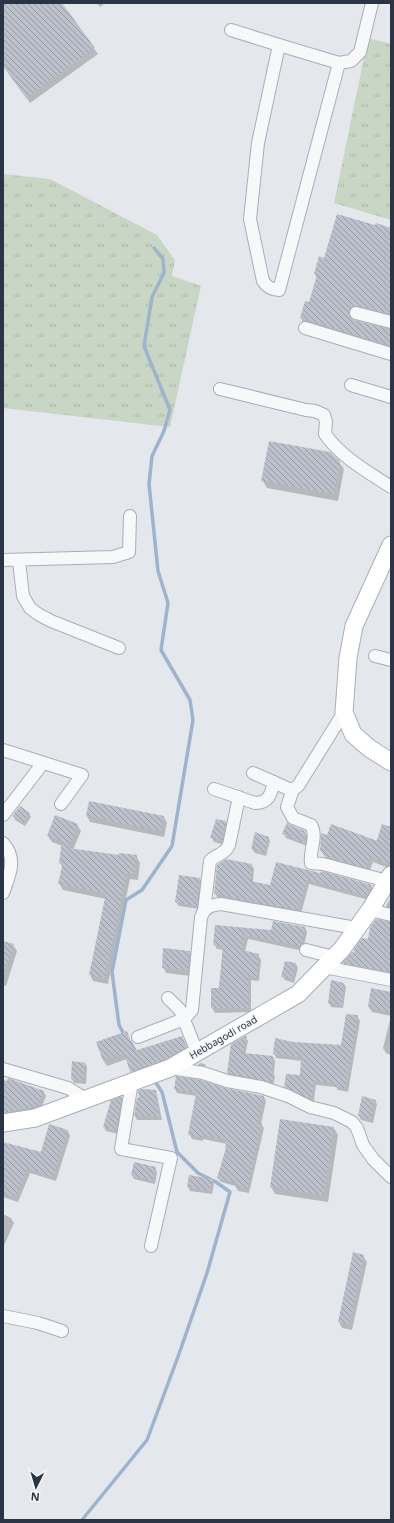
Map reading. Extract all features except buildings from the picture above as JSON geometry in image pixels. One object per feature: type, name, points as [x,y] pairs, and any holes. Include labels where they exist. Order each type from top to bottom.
[{"type":"street","points":[[231,30],[339,62],[351,61],[360,52],[372,3]]},
{"type":"street","points":[[279,44],[258,143],[250,219],[263,281],[268,287],[274,290],[279,290],[339,62]]},
{"type":"street","points":[[356,313],[391,322]]},
{"type":"street","points":[[305,328],[391,354]]},
{"type":"street","points":[[351,385],[391,397]]},
{"type":"street","points":[[220,389],[315,411],[324,415],[326,422],[325,434],[331,444],[357,465],[391,487]]},
{"type":"street","points":[[3,560],[19,561],[113,557],[129,552],[130,516]]},
{"type":"street","points":[[391,545],[354,626],[348,658],[344,712],[353,734],[369,748],[391,762]]},
{"type":"street","points":[[19,561],[23,596],[30,608],[51,621],[119,648]]},
{"type":"street","points":[[375,656],[391,660]]},
{"type":"street","points":[[344,712],[301,782],[293,789],[287,807],[288,812],[293,818],[311,825],[314,829],[310,856],[311,863],[323,864],[389,878]]},
{"type":"street","points":[[3,750],[82,775],[61,804]]},
{"type":"street","points":[[4,815],[43,763]]},
{"type":"street","points":[[253,773],[289,789],[293,789]]},
{"type":"street","points":[[214,789],[255,803],[263,802],[270,796],[274,782]]},
{"type":"street","points":[[138,1036],[184,1019],[192,1010],[201,917],[204,911],[210,861],[212,858],[226,852],[229,846],[239,797]]},
{"type":"street","points":[[3,844],[8,848],[12,862],[11,870],[3,893]]},
{"type":"street","name":"Hebbagodi road","points":[[3,1123],[35,1118],[151,1075],[197,1052],[298,994],[342,949],[370,910],[389,878]]},
{"type":"street","points":[[204,911],[208,907],[221,904],[356,928]]},
{"type":"street","points":[[370,910],[391,915]]},
{"type":"street","points":[[306,950],[329,962],[391,980]]},
{"type":"street","points":[[168,998],[180,1010],[197,1052]]},
{"type":"street","points":[[3,1069],[68,1088],[86,1099]]},
{"type":"street","points":[[150,1246],[170,1158],[121,1149],[151,1075],[203,1073],[227,1081],[261,1087],[288,1096],[310,1107],[344,1118],[352,1122],[357,1128],[363,1145],[373,1159],[391,1177]]},
{"type":"street","points":[[3,1316],[38,1323],[62,1331]]},
{"type":"green space","points":[[368,38],[391,44],[391,220],[334,203]]},
{"type":"green space","points":[[3,174],[50,179],[157,235],[175,260],[172,276],[201,286],[170,427],[3,408]]},
{"type":"waterway","points":[[125,1036],[119,1025],[112,972],[126,900],[142,890],[172,846],[193,720],[190,700],[161,650],[168,603],[158,571],[149,484],[152,456],[164,431],[170,410],[144,346],[152,297],[164,273],[163,259],[154,248]]},
{"type":"waterway","points":[[130,1042],[137,1054]]},
{"type":"waterway","points":[[82,1520],[147,1440],[207,1273],[230,1192],[216,1182],[198,1173],[177,1152],[162,1092],[154,1080]]}]
